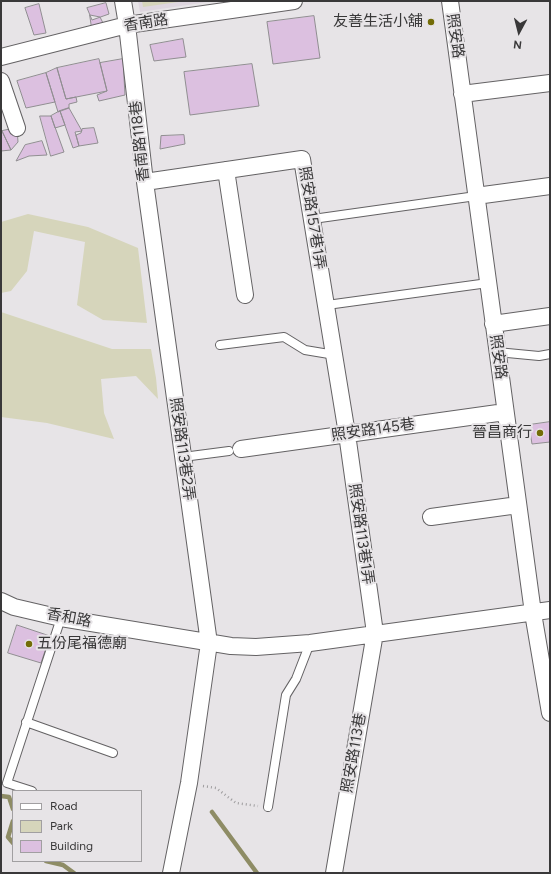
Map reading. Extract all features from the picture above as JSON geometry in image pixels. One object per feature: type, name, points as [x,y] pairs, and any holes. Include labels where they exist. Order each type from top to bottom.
[{"type":"street","points":[[123,1],[127,25]]},
{"type":"street","name":"香南路","points":[[1,57],[127,25],[294,1]]},
{"type":"street","name":"照安路","points":[[450,1],[533,613],[550,713]]},
{"type":"street","name":"香南路118巷","points":[[127,25],[155,256]]},
{"type":"street","points":[[1,81],[17,128]]},
{"type":"street","points":[[462,94],[550,83]]},
{"type":"street","name":"照安路157巷1弄","points":[[145,182],[302,159],[347,434]]},
{"type":"street","points":[[226,170],[245,295]]},
{"type":"street","points":[[476,196],[550,186]]},
{"type":"street","name":"照安路113巷2弄","points":[[155,256],[209,643],[189,782],[171,873]]},
{"type":"street","points":[[493,324],[550,316]]},
{"type":"street","name":"照安路145巷","points":[[235,450],[506,412]]},
{"type":"street","name":"照安路113巷1弄","points":[[347,434],[375,633]]},
{"type":"street","points":[[430,517],[518,505]]},
{"type":"street","name":"香和路","points":[[1,601],[14,607],[60,618],[209,643]]},
{"type":"street","points":[[209,643],[256,648],[310,643],[550,610]]},
{"type":"street","name":"照安路113巷","points":[[334,873],[375,633]]},
{"type":"lane","points":[[313,219],[476,196]]},
{"type":"lane","points":[[327,305],[488,283]]},
{"type":"lane","points":[[220,344],[284,337],[306,350],[335,355]]},
{"type":"lane","points":[[497,352],[539,356],[550,354]]},
{"type":"lane","points":[[183,458],[235,450]]},
{"type":"lane","points":[[29,790],[7,783],[60,618]]},
{"type":"lane","points":[[268,807],[286,695],[296,679],[310,643]]},
{"type":"lane","points":[[26,722],[113,753]]},
{"type":"path","points":[[189,782],[216,788],[236,803],[268,807]]},
{"type":"shaded area","points":[[138,1],[214,1],[140,12]]},
{"type":"green space","points":[[142,1],[185,1],[143,7]]},
{"type":"green space","points":[[28,214],[88,227],[138,248],[147,323],[103,320],[77,305],[85,242],[34,231],[27,271],[11,291],[1,293],[1,222]]},
{"type":"green space","points":[[1,312],[112,349],[151,349],[158,399],[136,376],[101,379],[104,413],[114,439],[47,423],[1,417]]},
{"type":"building","points":[[106,3],[109,14],[92,20],[87,8]]},
{"type":"building","points":[[39,4],[46,33],[34,35],[25,8]]},
{"type":"building","points":[[90,15],[100,17],[105,27],[92,28]]},
{"type":"building","points":[[314,16],[320,58],[273,64],[267,22]]},
{"type":"building","points":[[183,39],[186,57],[154,61],[150,45]]},
{"type":"building","points":[[99,59],[107,91],[66,99],[57,68]]},
{"type":"building","points":[[123,59],[125,95],[99,101],[97,95],[107,91],[100,63]]},
{"type":"building","points":[[252,64],[259,106],[190,115],[184,72]]},
{"type":"building","points":[[57,68],[66,99],[76,97],[77,102],[69,104],[69,108],[58,112],[46,73]]},
{"type":"building","points":[[46,73],[55,102],[26,108],[17,81]]},
{"type":"building","points":[[69,108],[82,131],[75,132],[79,146],[73,148],[60,111]]},
{"type":"building","points":[[60,111],[65,125],[55,128],[51,116]]},
{"type":"building","points":[[40,116],[51,116],[64,152],[51,156]]},
{"type":"building","points":[[17,128],[18,142],[11,150],[2,131]]},
{"type":"building","points":[[94,128],[98,143],[79,146],[76,135],[81,133],[82,129]]},
{"type":"building","points":[[2,131],[11,150],[1,151]]},
{"type":"building","points":[[184,135],[185,144],[160,149],[161,136]]},
{"type":"building","points":[[42,141],[47,155],[29,156],[16,161],[25,145]]},
{"type":"building","name":"晉昌商行","points":[[550,422],[550,442],[532,444],[529,425]]},
{"type":"building","name":"五份尾福德廟","points":[[17,625],[50,636],[41,663],[8,653]]},
{"type":"waterway","points":[[1,796],[9,797],[12,806]]},
{"type":"waterway","points":[[212,812],[257,873]]},
{"type":"waterway","points":[[12,824],[8,837],[12,842]]},
{"type":"waterway","points":[[50,862],[63,865],[74,873]]},
{"type":"place","name":"友善生活小舖","points":[[431,22]]},
{"type":"place","name":"晉昌商行","points":[[540,433]]},
{"type":"place","name":"五份尾福德廟","points":[[29,644]]}]
